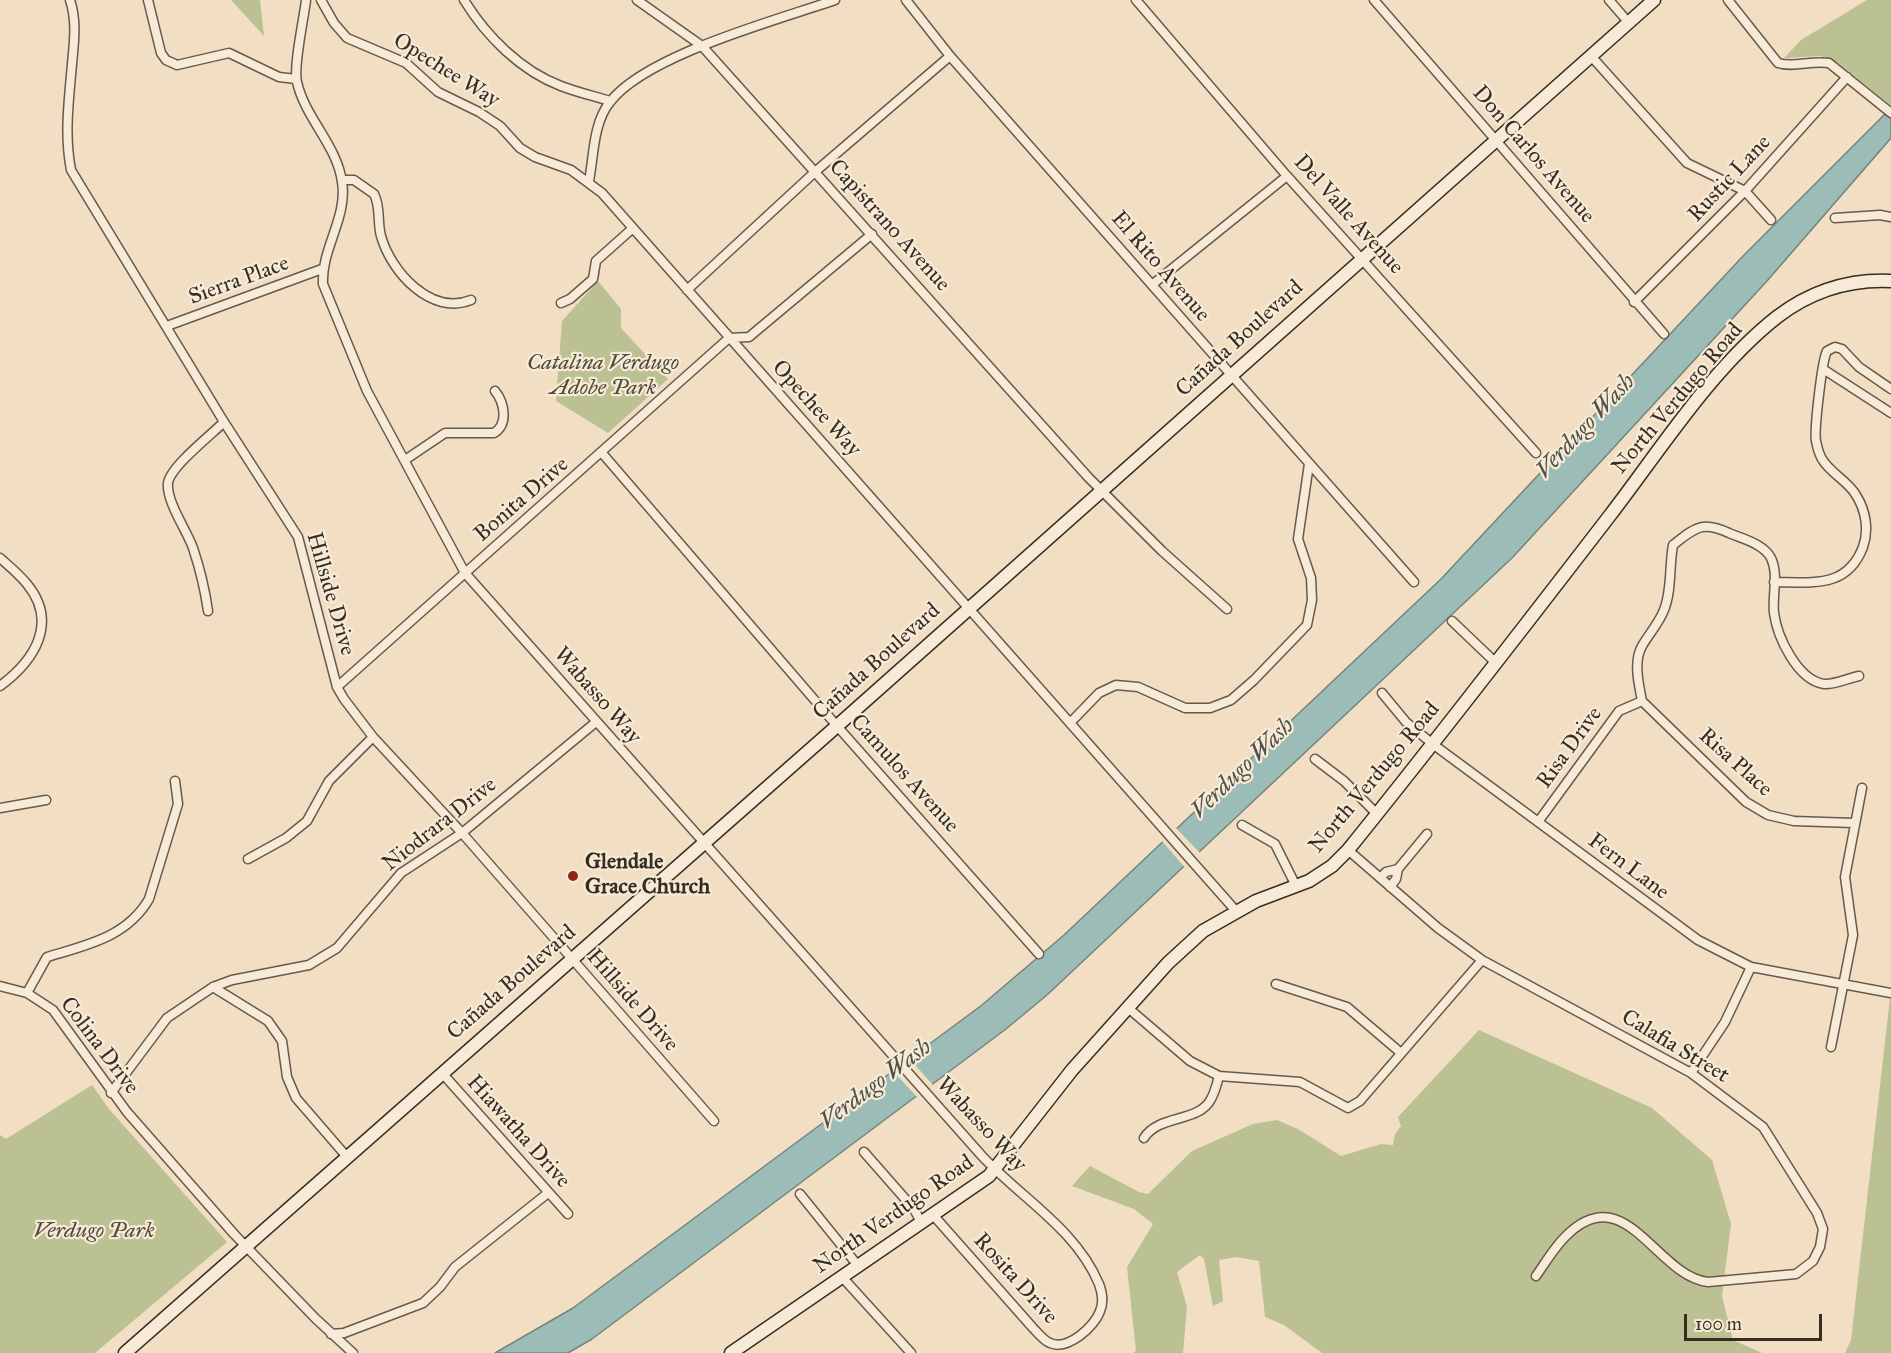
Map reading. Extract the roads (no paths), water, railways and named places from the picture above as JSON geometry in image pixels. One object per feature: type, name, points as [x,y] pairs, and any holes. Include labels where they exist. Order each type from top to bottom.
[{"type":"main road","name":"Cañada Boulevard","points":[[125,1353],[1104,490],[1654,0]]},
{"type":"main road","name":"North Verdugo Road","points":[[730,1353],[981,1183],[995,1170],[1072,1070],[1127,1007],[1187,945],[1236,911],[1321,874],[1348,850],[1434,745],[1693,408],[1760,332],[1787,310],[1818,292],[1842,284],[1869,280],[1891,281]]},
{"type":"street","name":"Hillside Drive","points":[[70,0],[74,13],[75,31],[66,124],[71,170],[224,422],[298,537],[337,687],[373,736],[462,833],[714,1121]]},
{"type":"street","points":[[148,0],[161,52],[166,60],[177,65],[229,53],[279,78],[296,79]]},
{"type":"street","points":[[306,0],[296,79],[303,100],[334,157],[342,180],[341,210],[322,269]]},
{"type":"street","name":"Opechee Way","points":[[321,0],[334,23],[347,38],[406,63],[438,92],[479,112],[500,126],[520,148],[589,181],[1236,911]]},
{"type":"street","points":[[464,0],[485,30],[536,74],[560,86],[610,101]]},
{"type":"street","name":"Capistrano Avenue","points":[[637,0],[702,46],[1088,477],[1104,490],[1162,551],[1227,609]]},
{"type":"street","points":[[589,181],[596,134],[610,101],[659,64],[820,2],[835,0]]},
{"type":"street","name":"El Rito Avenue","points":[[906,0],[950,56],[1414,582]]},
{"type":"street","name":"Del Valle Avenue","points":[[1136,0],[1287,176],[1364,258],[1536,453]]},
{"type":"street","name":"Don Carlos Avenue","points":[[1374,0],[1664,334]]},
{"type":"street","points":[[1609,0],[1629,23]]},
{"type":"street","points":[[1728,0],[1778,63],[1786,65],[1822,62],[1847,76],[1889,111]]},
{"type":"street","points":[[687,290],[816,171],[950,56]]},
{"type":"street","points":[[1591,56],[1687,163],[1745,191],[1771,220]]},
{"type":"street","name":"Rustic Lane","points":[[1634,302],[1745,191],[1847,76]]},
{"type":"street","points":[[1153,284],[1287,176]]},
{"type":"street","points":[[342,180],[354,180],[374,194],[385,248],[399,269],[424,296],[450,304],[471,300]]},
{"type":"street","points":[[1834,218],[1880,215],[1891,217]]},
{"type":"street","points":[[561,303],[570,299],[593,279],[596,261],[633,228]]},
{"type":"street","points":[[729,338],[749,337],[872,234]]},
{"type":"street","name":"Sierra Place","points":[[167,326],[322,269]]},
{"type":"street","name":"Wabasso Way","points":[[322,269],[323,284],[367,391],[465,573],[995,1170],[1055,1223],[1085,1258],[1102,1295],[1101,1309]]},
{"type":"street","name":"Bonita Drive","points":[[337,687],[729,338]]},
{"type":"street","points":[[1774,582],[1808,583],[1831,580],[1843,575],[1857,564],[1866,537],[1865,513],[1856,493],[1822,459],[1816,441],[1827,351],[1839,347],[1859,367],[1891,389]]},
{"type":"street","points":[[1823,369],[1891,413]]},
{"type":"street","points":[[405,460],[445,433],[494,433],[500,430],[504,420],[502,400],[495,391]]},
{"type":"street","points":[[208,611],[205,587],[192,547],[171,500],[168,483],[175,469],[224,422]]},
{"type":"street","name":"Camulos Avenue","points":[[602,453],[837,726],[1039,954]]},
{"type":"street","points":[[1070,723],[1099,693],[1116,685],[1138,687],[1185,708],[1210,708],[1231,700],[1254,680],[1307,625],[1312,600],[1311,578],[1298,539],[1309,464]]},
{"type":"street","points":[[1642,701],[1637,666],[1640,648],[1664,610],[1670,589],[1669,569],[1673,545],[1693,529],[1712,525],[1760,547],[1770,556],[1775,569],[1774,614],[1791,660],[1806,677],[1824,684],[1859,676]]},
{"type":"street","points":[[0,558],[27,583],[37,598],[42,621],[39,644],[21,670],[0,686]]},
{"type":"street","points":[[1452,621],[1496,663]]},
{"type":"street","name":"Fern Lane","points":[[1382,693],[1406,722],[1434,745],[1698,940],[1751,967],[1891,993]]},
{"type":"street","name":"Risa Drive","points":[[1538,822],[1619,711],[1642,701]]},
{"type":"street","name":"Risa Place","points":[[1642,701],[1746,802],[1761,811],[1794,821],[1854,823]]},
{"type":"street","name":"Niodrara Drive","points":[[111,1093],[167,1018],[213,987],[232,980],[309,965],[337,948],[401,873],[462,833],[596,722]]},
{"type":"street","points":[[248,859],[286,838],[307,821],[329,781],[373,736]]},
{"type":"street","points":[[1315,759],[1344,782],[1377,814]]},
{"type":"street","name":"Colina Drive","points":[[174,781],[178,804],[149,899],[142,911],[123,929],[98,941],[47,957],[27,993],[42,1001],[62,1019],[111,1093],[246,1246],[353,1353]]},
{"type":"street","points":[[1831,1047],[1852,934],[1845,878],[1862,788]]},
{"type":"street","points":[[0,808],[46,800]]},
{"type":"street","points":[[1242,825],[1275,844],[1296,886]]},
{"type":"street","points":[[1390,887],[1396,879],[1398,868],[1427,834]]},
{"type":"street","name":"Calafia Street","points":[[1348,850],[1438,928],[1482,960],[1692,1073],[1763,1127],[1817,1213],[1823,1229],[1820,1247],[1813,1261],[1796,1274],[1708,1282],[1694,1280],[1676,1269],[1625,1221],[1607,1218],[1591,1219],[1566,1236],[1536,1276]]},
{"type":"street","points":[[1380,878],[1386,872],[1398,868]]},
{"type":"street","points":[[1127,1007],[1190,1061],[1219,1076],[1300,1082],[1348,1108],[1360,1101],[1482,960]]},
{"type":"street","points":[[1692,1073],[1725,1022],[1751,967]]},
{"type":"street","points":[[1276,984],[1347,1007],[1401,1053]]},
{"type":"street","points":[[0,986],[27,993]]},
{"type":"street","points":[[213,987],[268,1021],[282,1041],[287,1077],[296,1098],[347,1157]]},
{"type":"street","name":"Hiawatha Drive","points":[[442,1073],[568,1214]]},
{"type":"street","points":[[1144,1138],[1150,1127],[1198,1111],[1210,1101],[1219,1076]]},
{"type":"street","points":[[864,1152],[914,1209],[922,1224]]},
{"type":"street","points":[[332,1334],[344,1333],[423,1303],[440,1287],[455,1267],[548,1193]]},
{"type":"street","points":[[800,1194],[859,1267]]},
{"type":"street","name":"Rosita Drive","points":[[934,1216],[1051,1344],[1061,1345],[1071,1341],[1095,1320],[1101,1309]]},
{"type":"street","points":[[843,1278],[911,1353]]},
{"type":"water","name":"Verdugo Wash","points":[[1891,108],[1891,138],[1767,281],[1512,558],[1047,995],[1006,1029],[592,1339],[568,1353],[495,1353],[573,1308],[982,1005],[1064,935],[1441,579],[1744,255]]},
{"type":"place","name":"Glendale Grace Church","points":[[573,876]]},
{"type":"park label","name":"Catalina Verdugo Adobe Park","points":[[603,376]]},
{"type":"park label","name":"Verdugo Park","points":[[94,1232]]}]
